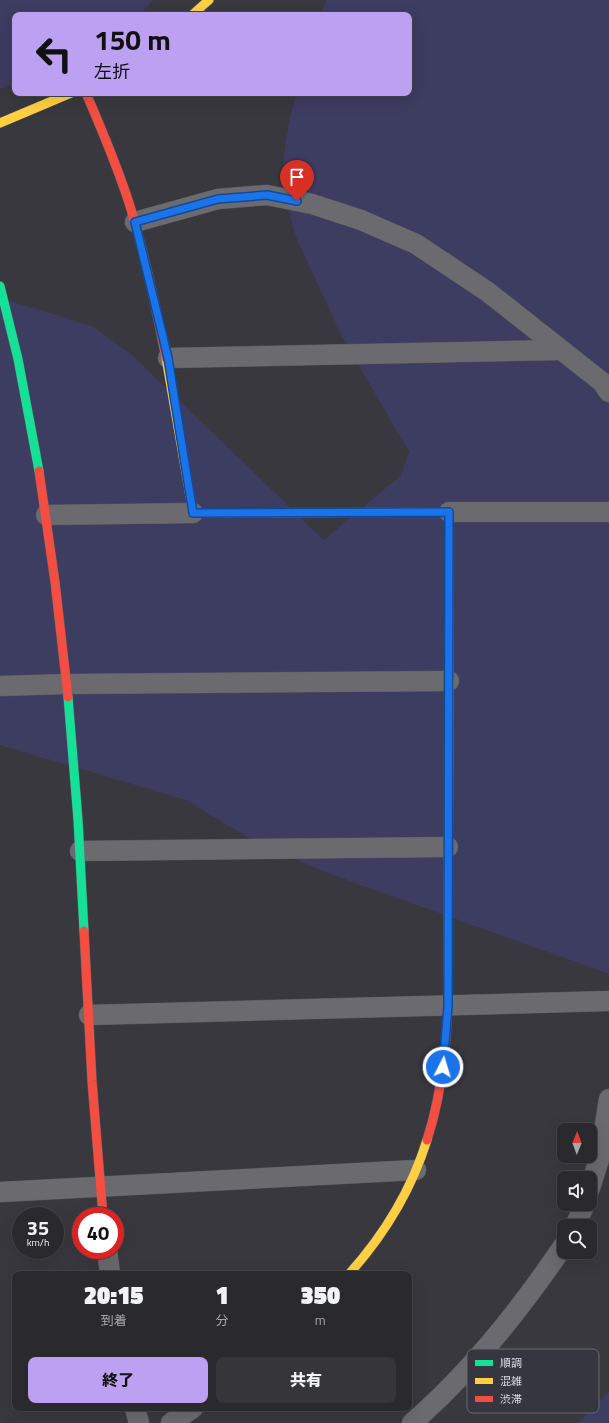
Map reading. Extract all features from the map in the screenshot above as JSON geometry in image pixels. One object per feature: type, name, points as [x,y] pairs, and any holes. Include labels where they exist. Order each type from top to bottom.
[{"type":"street","points":[[195,12],[209,0]]},
{"type":"street","points":[[0,123],[64,96]]},
{"type":"street","points":[[87,96],[113,159],[135,222],[168,358],[193,513]]},
{"type":"street","points":[[135,222],[218,199],[267,195],[312,204],[361,220],[416,244],[488,292],[527,321],[560,350],[602,382],[609,392]]},
{"type":"street","points":[[0,286],[24,383],[46,515],[67,684],[80,851],[102,1207]]},
{"type":"street","points":[[168,358],[560,350]]},
{"type":"street","points":[[352,1271],[373,1246],[392,1217],[416,1170],[430,1128],[441,1082],[448,1006],[449,512]]},
{"type":"street","points":[[46,515],[193,513],[609,512]]},
{"type":"street","points":[[0,686],[67,684],[448,681]]},
{"type":"street","points":[[80,851],[448,847]]},
{"type":"street","points":[[89,1015],[609,1001]]},
{"type":"street","points":[[595,1171],[600,1156],[609,1099]]},
{"type":"street","points":[[0,1192],[100,1185],[416,1170]]},
{"type":"street","points":[[485,1349],[503,1330],[557,1255]]},
{"type":"street","points":[[108,1259],[110,1271]]},
{"type":"street","points":[[412,1423],[433,1405],[467,1369]]},
{"type":"street","points":[[135,1411],[139,1423]]},
{"type":"street","points":[[171,1423],[189,1411]]},
{"type":"shaded area","points":[[0,0],[152,0],[142,12],[12,12],[12,84],[0,89]]},
{"type":"shaded area","points":[[326,0],[609,0],[609,974],[322,871],[250,839],[186,800],[0,745],[0,298],[92,326],[130,353],[324,540],[401,475],[409,452],[340,333],[295,235],[284,193],[284,153],[289,121],[296,96],[412,96],[412,12],[322,12]]},
{"type":"shaded area","points":[[609,1391],[609,1423],[578,1423],[588,1413],[599,1413],[599,1401]]},
{"type":"traffic: fast","points":[[0,286],[18,359],[39,471]]},
{"type":"traffic: fast","points":[[449,524],[449,682]]},
{"type":"traffic: fast","points":[[68,697],[78,820],[84,931]]},
{"type":"traffic: slow","points":[[195,12],[209,0]]},
{"type":"traffic: slow","points":[[0,123],[64,96]]},
{"type":"traffic: slow","points":[[166,358],[193,513],[233,513]]},
{"type":"traffic: slow","points":[[448,976],[449,682]]},
{"type":"traffic: slow","points":[[352,1271],[374,1244],[405,1195],[427,1140]]},
{"type":"traffic: jam","points":[[87,96],[115,163],[130,206],[141,244],[166,358]]},
{"type":"traffic: jam","points":[[39,471],[55,582],[68,697]]},
{"type":"traffic: jam","points":[[233,513],[449,512],[449,524]]},
{"type":"traffic: jam","points":[[84,931],[92,1081],[102,1207]]},
{"type":"traffic: jam","points":[[427,1140],[433,1120],[444,1059],[448,976]]},
{"type":"route","points":[[297,201],[267,195],[218,199],[135,222],[168,358],[193,513],[449,512],[448,1006],[443,1067]]}]
